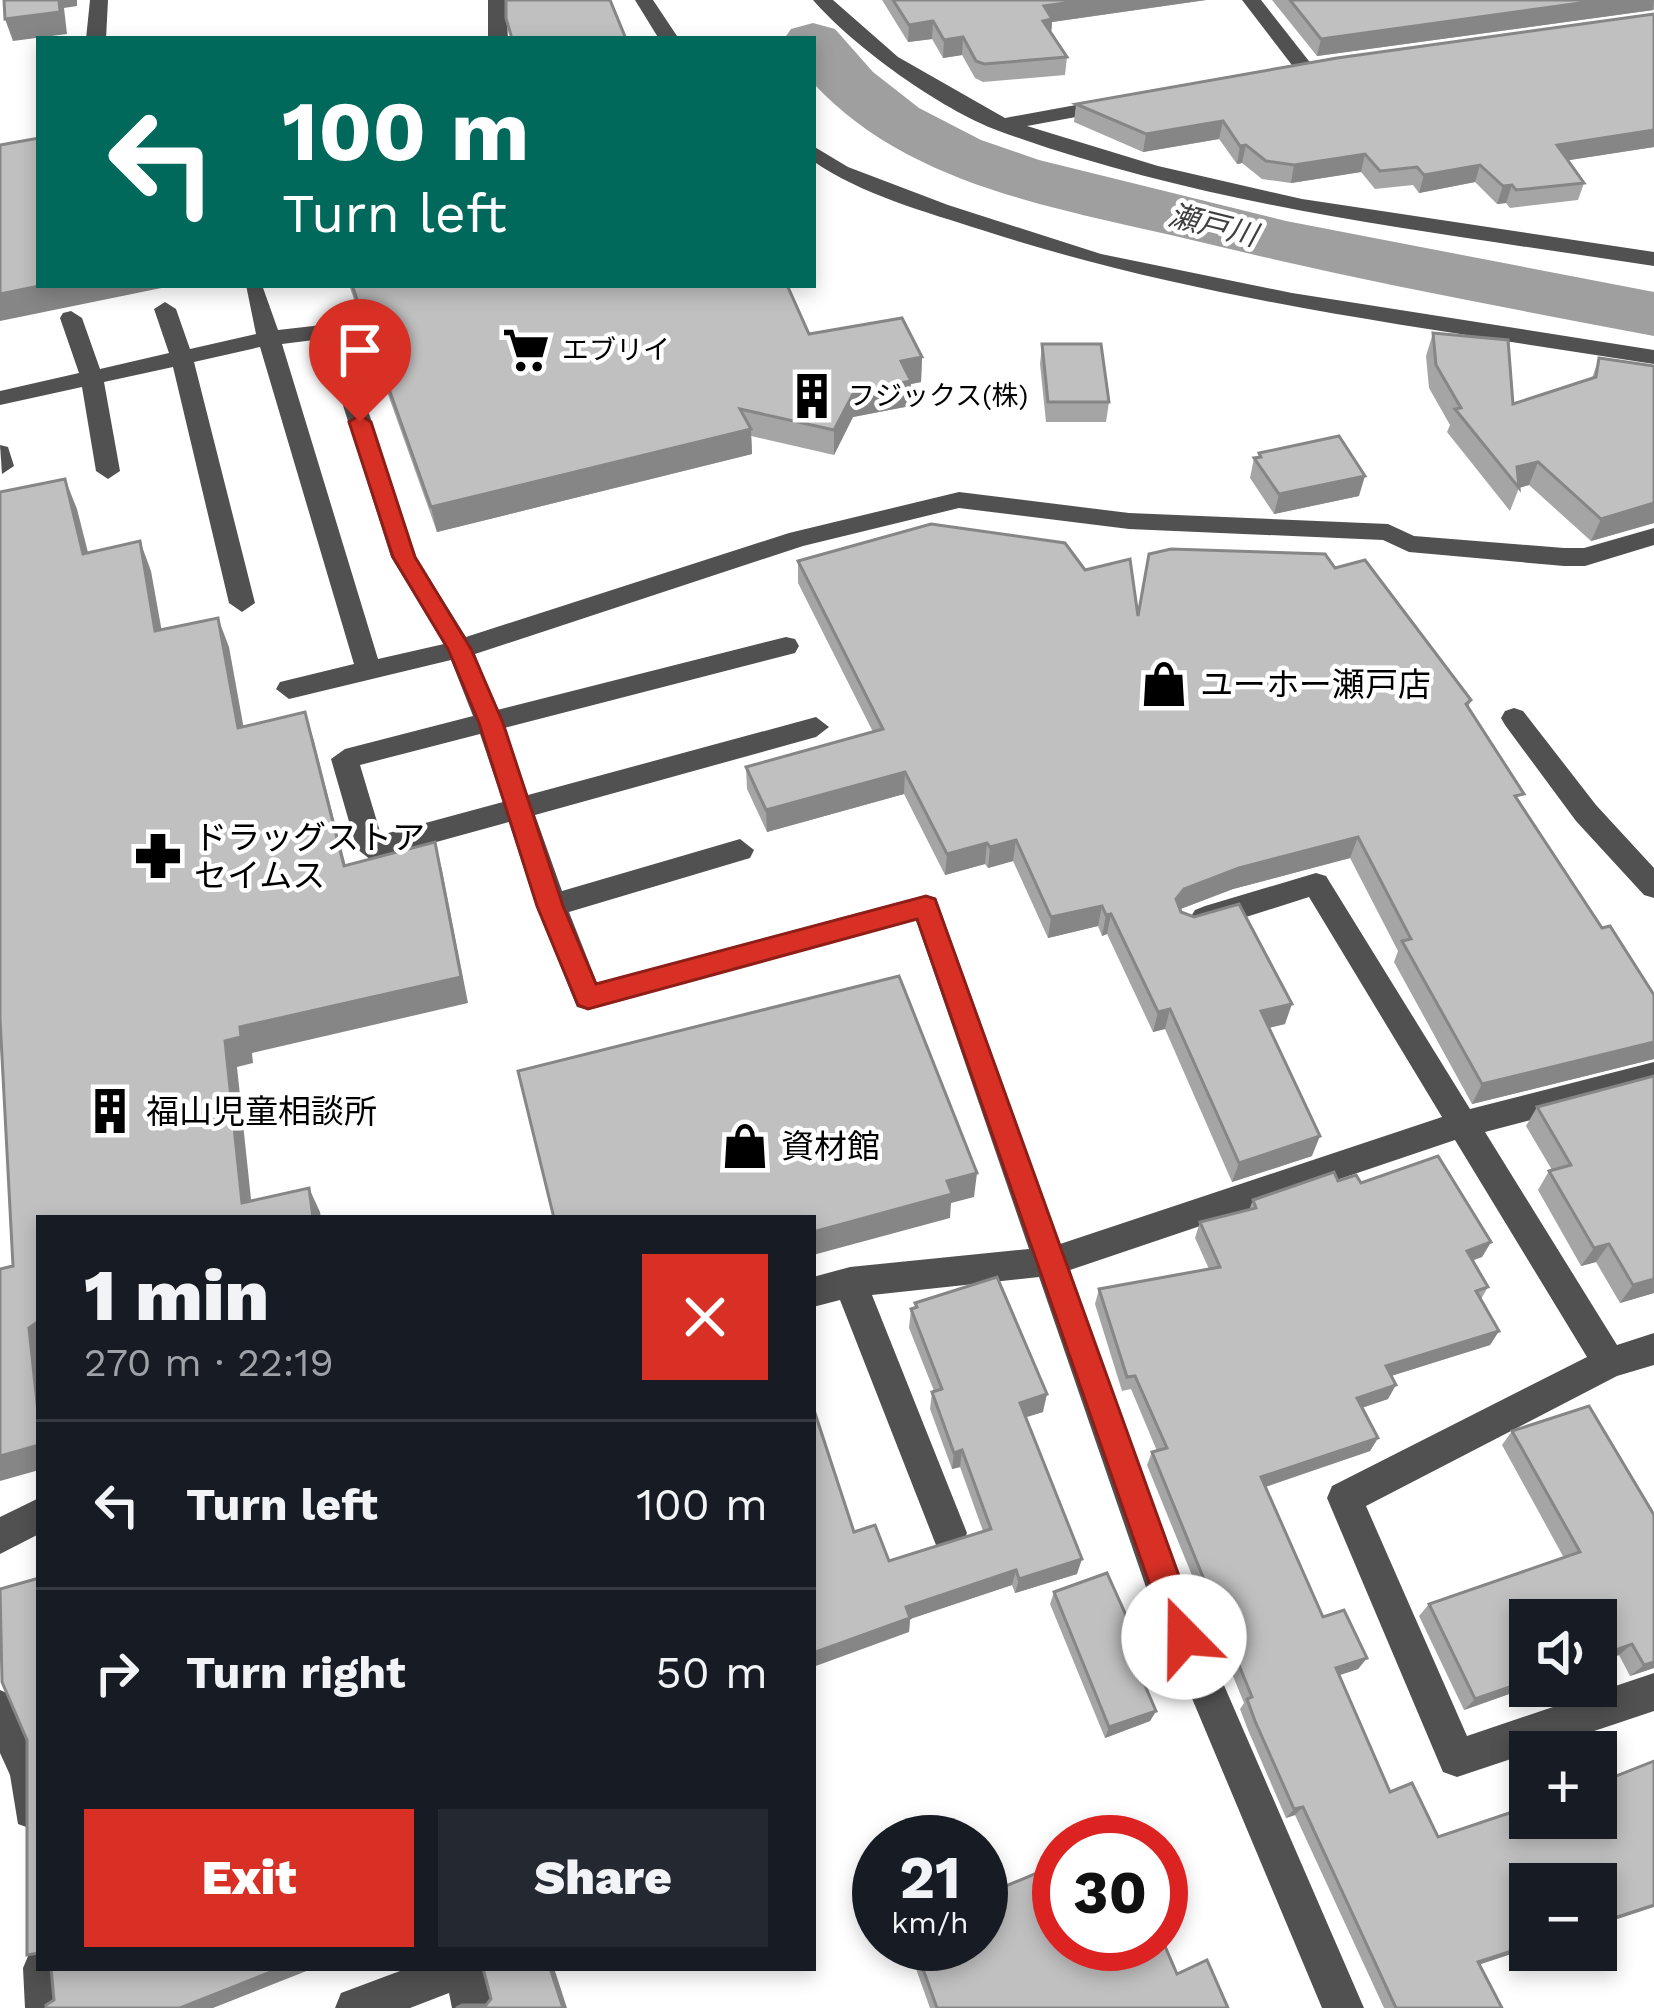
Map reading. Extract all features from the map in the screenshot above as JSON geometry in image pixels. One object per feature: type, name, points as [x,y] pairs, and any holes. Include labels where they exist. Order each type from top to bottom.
[{"type":"street","points":[[96,36],[99,0]]},
{"type":"street","points":[[497,0],[498,36]]},
{"type":"street","points":[[644,0],[667,36]]},
{"type":"street","points":[[821,0],[891,61],[1001,125],[1153,171],[1303,205],[1654,259]]},
{"type":"street","points":[[1251,0],[1305,69]]},
{"type":"street","points":[[1281,73],[1328,66]]},
{"type":"street","points":[[1001,125],[1142,99]]},
{"type":"street","points":[[816,154],[841,171],[920,202],[1096,260],[1292,300],[1654,357]]},
{"type":"street","points":[[254,290],[368,669]]},
{"type":"street","points":[[165,308],[182,358],[242,603]]},
{"type":"street","points":[[71,318],[92,378],[108,471]]},
{"type":"street","points":[[0,398],[271,338],[331,331],[404,557],[460,649],[491,723],[550,906],[588,998],[926,906],[1167,1596],[1342,2008]]},
{"type":"street","points":[[289,689],[460,649],[798,538],[959,500],[1129,521],[1388,532],[1408,544],[1564,557],[1585,556],[1654,536]]},
{"type":"street","points":[[786,646],[345,759],[371,849],[816,727]]},
{"type":"street","points":[[1514,718],[1586,814],[1654,887]]},
{"type":"street","points":[[550,906],[740,850]]},
{"type":"street","points":[[1190,922],[1316,884],[1610,1363]]},
{"type":"street","points":[[816,1291],[850,1282],[1053,1261],[1462,1124],[1654,1075]]},
{"type":"street","points":[[850,1282],[949,1533]]},
{"type":"street","points":[[1654,1349],[1610,1363],[1345,1498],[1457,1758],[1654,1692]]},
{"type":"street","points":[[0,1536],[36,1517]]},
{"type":"street","points":[[0,1708],[29,1774],[34,1843]]},
{"type":"street","points":[[43,1971],[46,2008]]},
{"type":"street","points":[[356,2008],[455,1971]]},
{"type":"street","points":[[464,1971],[473,2008]]},
{"type":"building","points":[[4,0],[59,0],[60,12],[5,19]]},
{"type":"building","points":[[506,0],[610,0],[625,36],[511,36]]},
{"type":"building","points":[[893,0],[1087,0],[1044,6],[1052,19],[1043,21],[1067,57],[984,64],[976,61],[963,37],[944,40],[933,21],[909,25]]},
{"type":"building","points":[[1290,0],[1602,0],[1321,39]]},
{"type":"building","points":[[1654,14],[1654,130],[1557,145],[1584,183],[1516,190],[1512,185],[1503,186],[1480,165],[1424,175],[1417,167],[1380,171],[1365,154],[1294,165],[1266,161],[1246,145],[1240,146],[1223,121],[1146,134],[1076,104],[1337,58]]},
{"type":"building","points":[[36,139],[36,287],[0,294],[0,145]]},
{"type":"building","name":"エブリイ","points":[[353,288],[788,288],[809,334],[902,318],[922,357],[901,361],[911,381],[854,392],[834,430],[740,409],[751,429],[431,507]]},
{"type":"building","points":[[1433,333],[1508,340],[1513,404],[1596,377],[1599,358],[1654,366],[1654,503],[1601,519],[1538,462],[1517,467],[1519,488],[1455,409],[1461,408],[1436,365]]},
{"type":"building","points":[[1042,344],[1101,344],[1109,402],[1048,402]]},
{"type":"building","points":[[1339,436],[1365,476],[1279,494],[1254,458],[1261,457],[1259,453]]},
{"type":"building","points":[[65,479],[83,554],[140,541],[155,631],[218,618],[238,728],[305,712],[344,866],[435,842],[461,977],[240,1027],[241,1037],[225,1041],[242,1203],[309,1188],[313,1215],[36,1215],[36,1323],[29,1328],[36,1446],[0,1456],[0,1269],[13,1266],[0,1019],[0,492]]},
{"type":"building","points":[[931,524],[1065,543],[1085,570],[1130,559],[1138,616],[1149,554],[1171,549],[1325,554],[1335,568],[1365,560],[1471,700],[1466,704],[1524,794],[1515,796],[1602,928],[1610,926],[1654,995],[1654,1042],[1482,1084],[1402,941],[1411,939],[1358,837],[1239,868],[1184,889],[1176,899],[1181,912],[1194,917],[1239,904],[1292,1004],[1261,1011],[1320,1136],[1239,1163],[1170,1009],[1158,1012],[1111,914],[1106,915],[1102,906],[1051,917],[1016,840],[947,854],[905,772],[766,810],[746,767],[883,729],[798,561]]},
{"type":"building","name":"資材館","points":[[899,976],[977,1173],[947,1181],[952,1194],[816,1231],[816,1215],[553,1215],[518,1071]]},
{"type":"building","points":[[1654,1076],[1654,1279],[1633,1285],[1609,1244],[1594,1248],[1549,1171],[1571,1165],[1537,1107]]},
{"type":"building","points":[[1438,1156],[1491,1242],[1467,1251],[1488,1287],[1476,1291],[1499,1331],[1386,1366],[1396,1385],[1357,1398],[1378,1438],[1261,1477],[1323,1617],[1344,1610],[1367,1658],[1336,1668],[1390,1792],[1412,1783],[1438,1837],[1509,1813],[1509,1839],[1617,1839],[1617,1776],[1654,1761],[1654,1905],[1617,1917],[1617,1863],[1509,1863],[1509,1952],[1478,1962],[1502,2008],[1396,2008],[1303,1807],[1294,1809],[1255,1721],[1247,1699],[1252,1697],[1152,1452],[1167,1448],[1135,1376],[1127,1377],[1099,1289],[1220,1267],[1200,1222],[1256,1208],[1253,1200],[1334,1172],[1338,1181],[1356,1175],[1361,1183]]},
{"type":"building","points":[[997,1277],[1047,1394],[1020,1403],[1082,1559],[1019,1579],[1016,1570],[906,1607],[910,1618],[816,1652],[816,1416],[854,1532],[875,1525],[889,1561],[991,1529],[962,1450],[954,1453],[932,1392],[942,1389],[911,1309],[917,1307],[915,1303]]},
{"type":"building","points":[[1589,1406],[1654,1515],[1654,1662],[1644,1665],[1632,1644],[1617,1649],[1617,1599],[1509,1599],[1509,1687],[1475,1699],[1429,1604],[1580,1552],[1512,1431]]},
{"type":"building","points":[[1107,1573],[1138,1642],[1128,1646],[1156,1711],[1109,1727],[1054,1592]]},
{"type":"building","points":[[36,1579],[36,1954],[27,1955],[27,1740],[2,1682],[0,1589]]},
{"type":"building","points":[[1032,1875],[1032,1971],[1177,1974],[1207,1960],[1228,2008],[937,2008],[924,1971],[1008,1971],[1008,1885]]},
{"type":"building","points":[[51,1971],[273,1971],[180,2008],[46,2008],[54,2000]]},
{"type":"building","points":[[484,1971],[551,1971],[563,2008],[456,2008],[486,2005],[491,1999]]},
{"type":"waterway","name":"瀬戸川","points":[[816,46],[851,86],[896,122],[958,154],[1016,175],[1286,241],[1654,314]]},
{"type":"place","name":"エブリイ","points":[[526,350]]},
{"type":"place","name":"フジックス(株)","points":[[812,396]]},
{"type":"place","name":"ユーホー瀬戸店","points":[[1164,684]]},
{"type":"place","name":"ドラッグストア セイムス","points":[[158,856]]},
{"type":"place","name":"福山児童相談所","points":[[110,1111]]},
{"type":"place","name":"資材館","points":[[745,1146]]},
{"type":"route","points":[[360,422],[404,557],[460,649],[491,723],[550,906],[588,998],[926,906],[1184,1637]]}]
